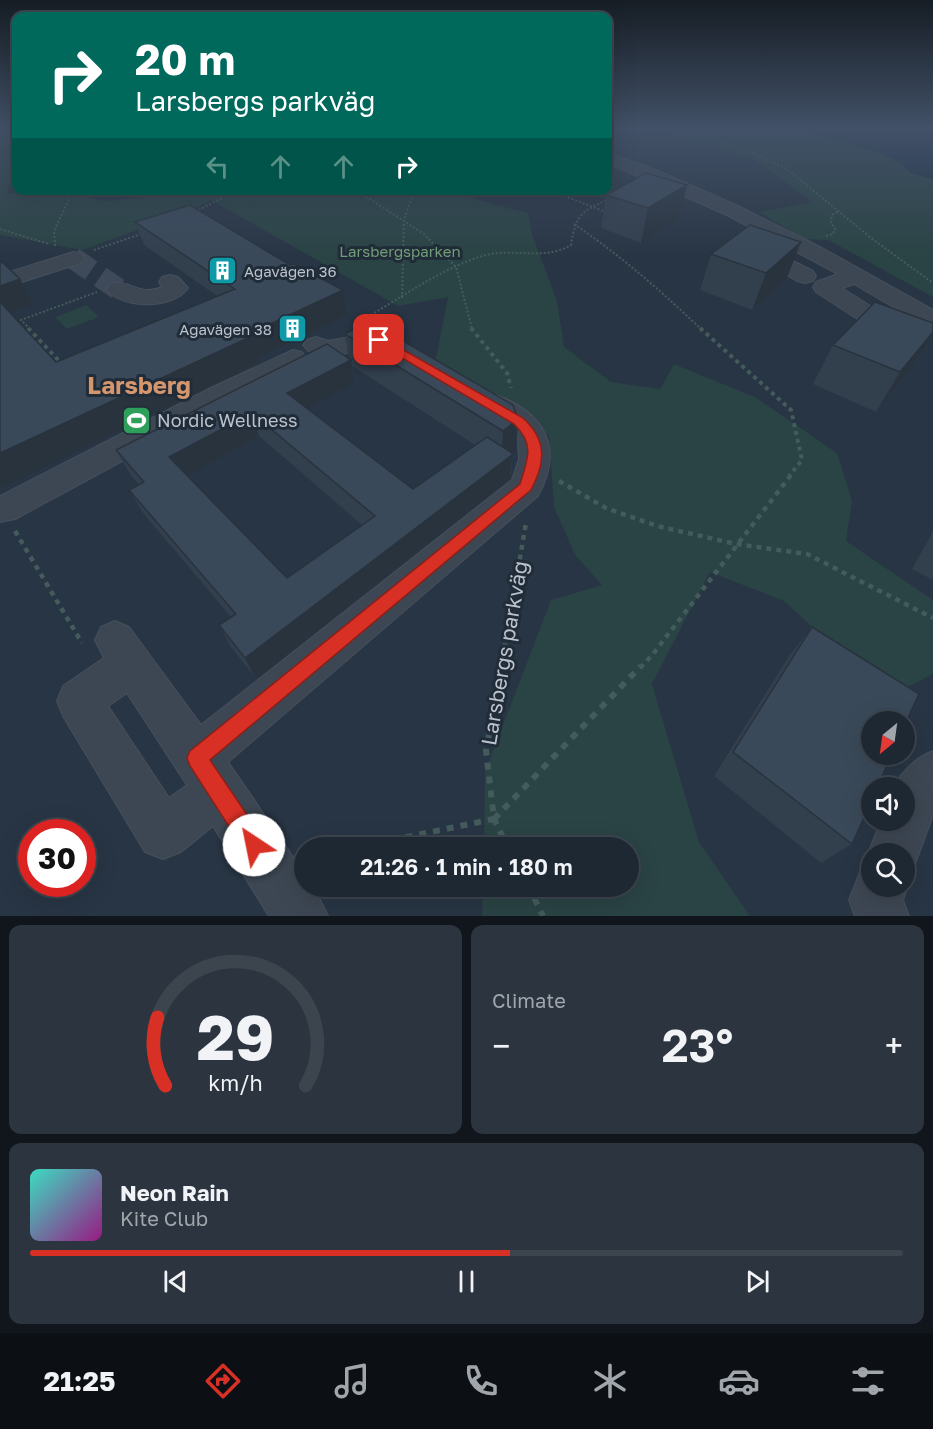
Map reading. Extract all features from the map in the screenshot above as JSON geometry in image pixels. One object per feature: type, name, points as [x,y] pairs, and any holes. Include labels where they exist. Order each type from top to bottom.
[{"type":"street","points":[[634,172],[682,188],[805,276]]},
{"type":"street","points":[[712,224],[736,225],[855,276],[933,320]]},
{"type":"street","points":[[0,282],[70,251]]},
{"type":"street","points":[[855,276],[824,287],[894,332]]},
{"type":"street","points":[[118,289],[142,300],[160,298],[177,288],[170,282]]},
{"type":"street","points":[[3,510],[304,352],[379,340],[419,363]]},
{"type":"street","points":[[301,916],[208,775],[124,652],[79,701],[163,834],[208,775],[531,472],[531,433],[518,421],[459,386]]},
{"type":"street","points":[[898,843],[914,799],[933,775]]},
{"type":"street","points":[[877,897],[882,916]]},
{"type":"path","points":[[789,172],[871,238],[933,283]]},
{"type":"path","points":[[69,195],[54,231],[53,242],[70,251]]},
{"type":"path","points":[[187,216],[227,195]]},
{"type":"path","points":[[364,195],[424,234],[456,267],[470,327],[507,373],[518,421]]},
{"type":"path","points":[[402,298],[404,219],[413,195]]},
{"type":"path","points":[[562,195],[606,212]]},
{"type":"path","points":[[364,319],[456,267],[487,255],[558,253],[570,245],[574,224],[604,244],[661,291],[727,354],[791,410],[802,460],[653,654],[494,819],[407,837]]},
{"type":"path","points":[[0,229],[70,251],[144,232]]},
{"type":"path","points":[[33,315],[21,320],[66,368]]},
{"type":"path","points":[[531,472],[562,484],[606,508],[657,526],[736,544],[807,554],[933,618]]},
{"type":"path","name":"Larsbergs parkväg","points":[[503,837],[494,819],[486,751],[526,531],[531,472]]},
{"type":"path","points":[[534,897],[543,916]]},
{"type":"green space","name":"Larsbergsparken","points":[[0,172],[12,172],[7,194],[12,195],[79,195],[104,201],[169,195],[460,195],[528,213],[532,234],[557,301],[564,347],[611,382],[660,389],[674,364],[755,397],[837,453],[852,501],[846,541],[933,600],[933,674],[888,697],[784,601],[710,572],[652,684],[699,842],[750,916],[482,916],[483,897],[639,897],[639,837],[484,837],[485,772],[551,600],[602,585],[575,555],[554,507],[549,437],[529,416],[435,363],[448,297],[398,306],[211,200],[191,211],[82,250],[0,235]]},
{"type":"green space","points":[[771,172],[910,172],[933,179],[933,297],[828,240],[803,239],[759,212],[812,202]]},
{"type":"green space","points":[[86,305],[99,317],[67,329],[55,317]]},
{"type":"water","points":[[910,172],[933,172],[933,179]]},
{"type":"building","points":[[646,173],[687,185],[648,208],[606,195],[612,195],[612,192]]},
{"type":"building","points":[[190,205],[290,265],[294,264],[343,290],[249,334],[252,336],[0,453],[0,302],[56,362],[235,289],[135,222]]},
{"type":"building","points":[[750,225],[801,242],[766,273],[711,254]]},
{"type":"building","points":[[2,262],[20,279],[0,286],[0,263]]},
{"type":"building","points":[[875,302],[933,323],[933,332],[900,372],[833,345]]},
{"type":"building","points":[[369,321],[513,405],[518,419],[503,431],[345,334]]},
{"type":"building","points":[[327,344],[351,360],[287,393],[413,489],[487,437],[512,455],[245,658],[219,625],[236,614],[129,490],[144,482],[116,450]],"holes":[[[252,413],[375,516],[287,578],[169,457]]]},
{"type":"building","points":[[812,627],[919,694],[911,711],[861,711],[861,765],[887,765],[882,777],[861,777],[861,824],[852,844],[733,752]]},
{"type":"tunnel","points":[[73,258],[118,289]]},
{"type":"place","name":"Agavägen 36","points":[[223,271]]},
{"type":"place","name":"Agavägen 38","points":[[293,329]]},
{"type":"place","name":"Nordic Wellness","points":[[136,420]]},
{"type":"district","name":"Larsberg","points":[[139,384]]},
{"type":"route","points":[[254,845],[197,758],[526,487],[536,456],[531,433],[518,421],[379,340]]}]
